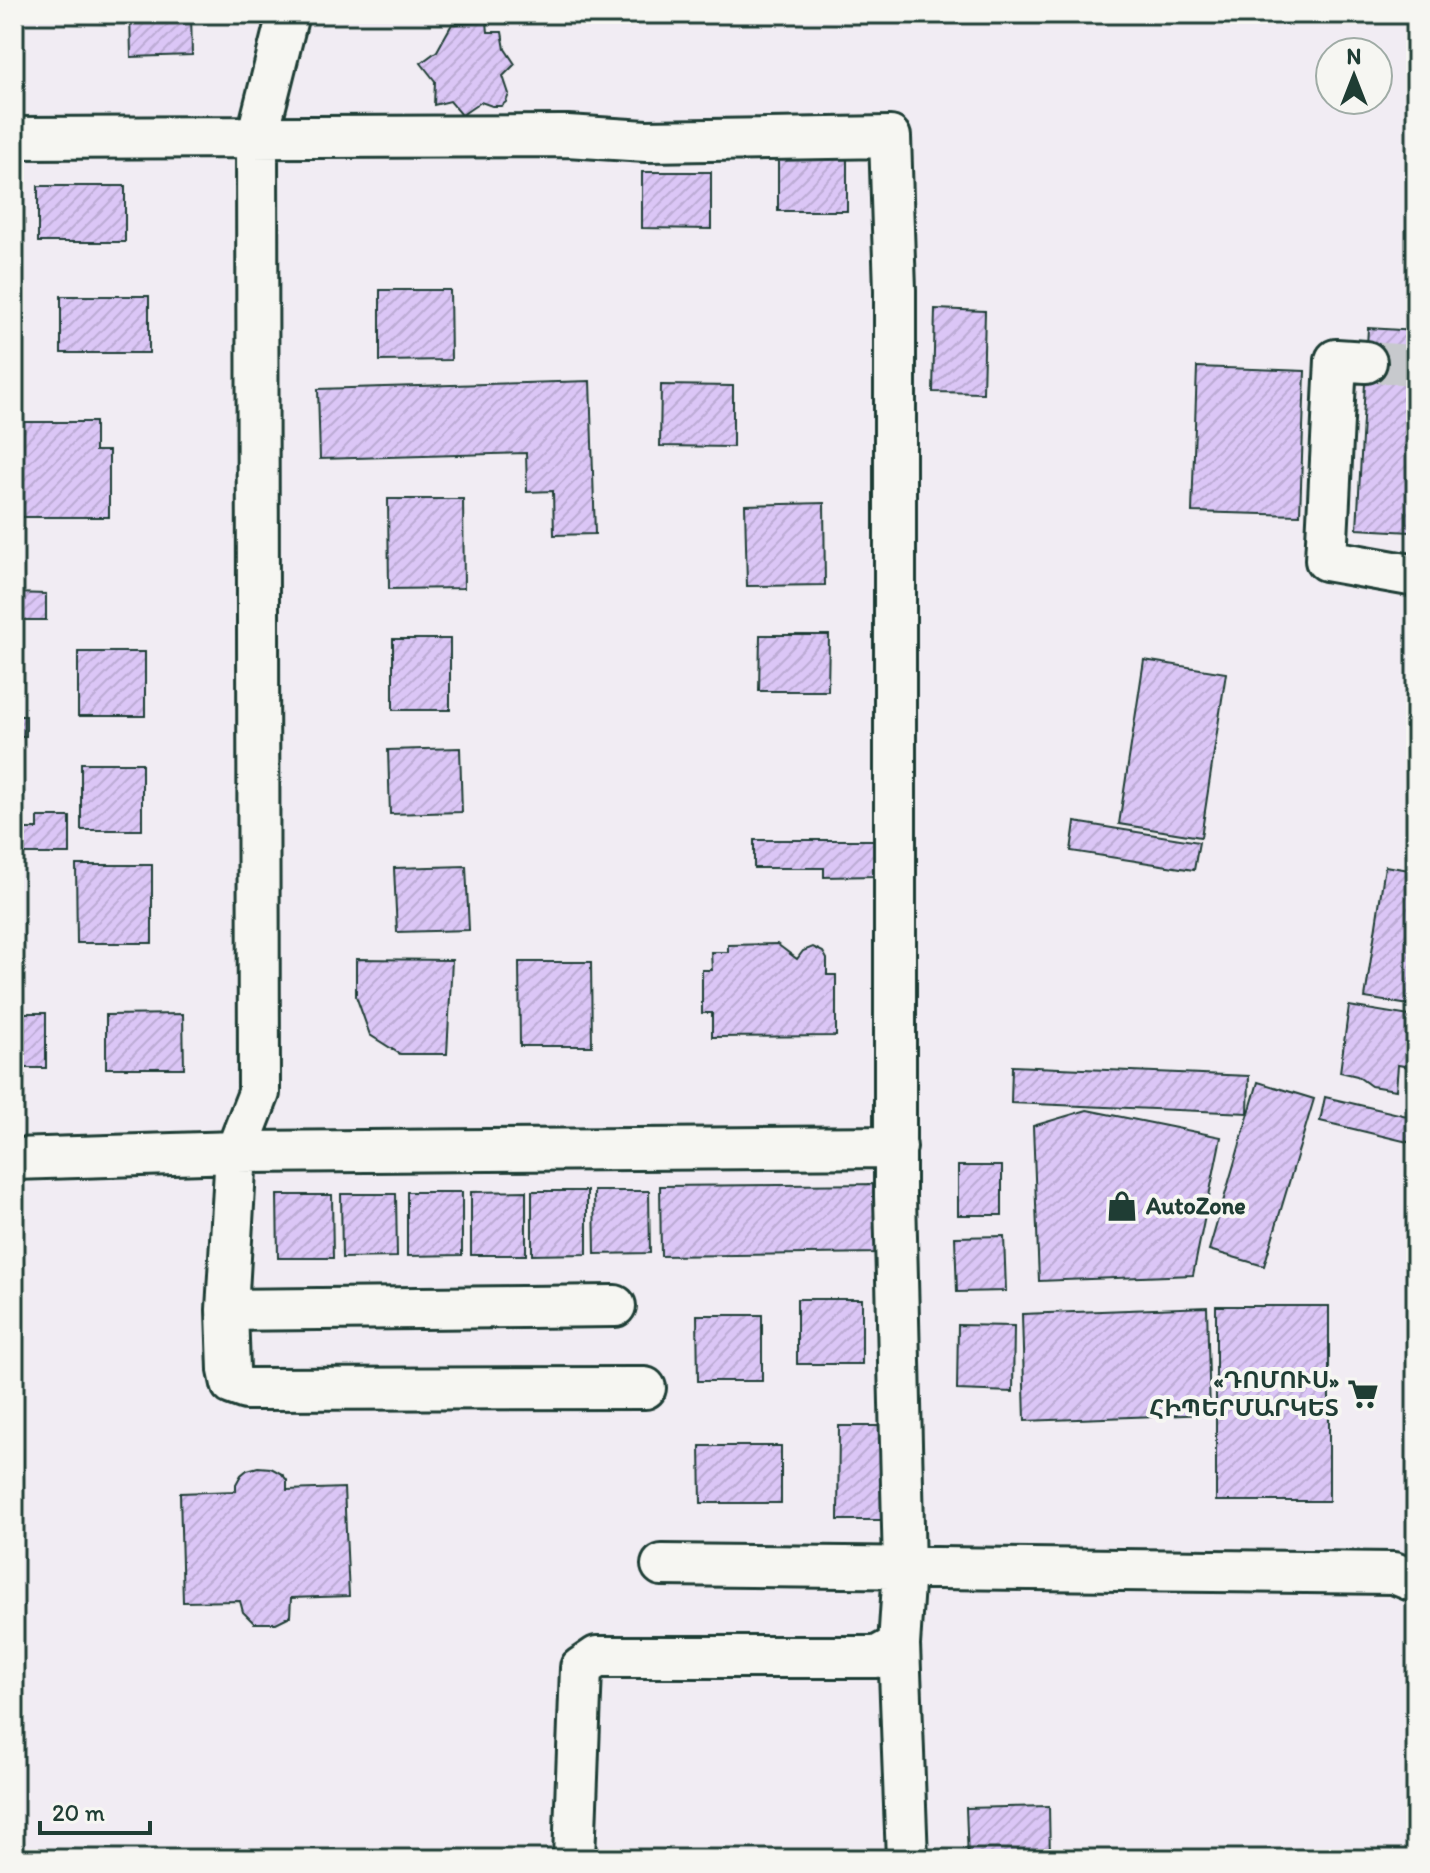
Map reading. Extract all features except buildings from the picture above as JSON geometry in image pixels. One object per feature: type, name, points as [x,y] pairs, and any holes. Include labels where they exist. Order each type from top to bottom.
[{"type":"street","points":[[288,14],[257,138],[259,1093],[236,1152],[227,1310],[232,1384],[246,1389],[645,1388]]},
{"type":"street","points":[[14,138],[567,136],[646,141],[890,137],[895,290],[895,1196],[904,1568],[899,1645],[907,1859]]},
{"type":"street","points":[[1366,362],[1336,360],[1326,560],[1416,576]]},
{"type":"street","points":[[14,1159],[236,1152],[896,1147]]},
{"type":"street","points":[[227,1310],[615,1306]]},
{"type":"street","points":[[662,1565],[1394,1573],[1416,1582]]},
{"type":"street","points":[[574,1859],[581,1668],[589,1662],[597,1657],[877,1657],[899,1645]]},
{"type":"tunnel","points":[[1366,362],[1416,365]]},
{"type":"place","name":"AutoZone","points":[[1122,1206]]},
{"type":"place","name":"«ԴՈՄՈՒՍ» ՀԻՊԵՐՄԱՐԿԵՏ","points":[[1363,1394]]}]
